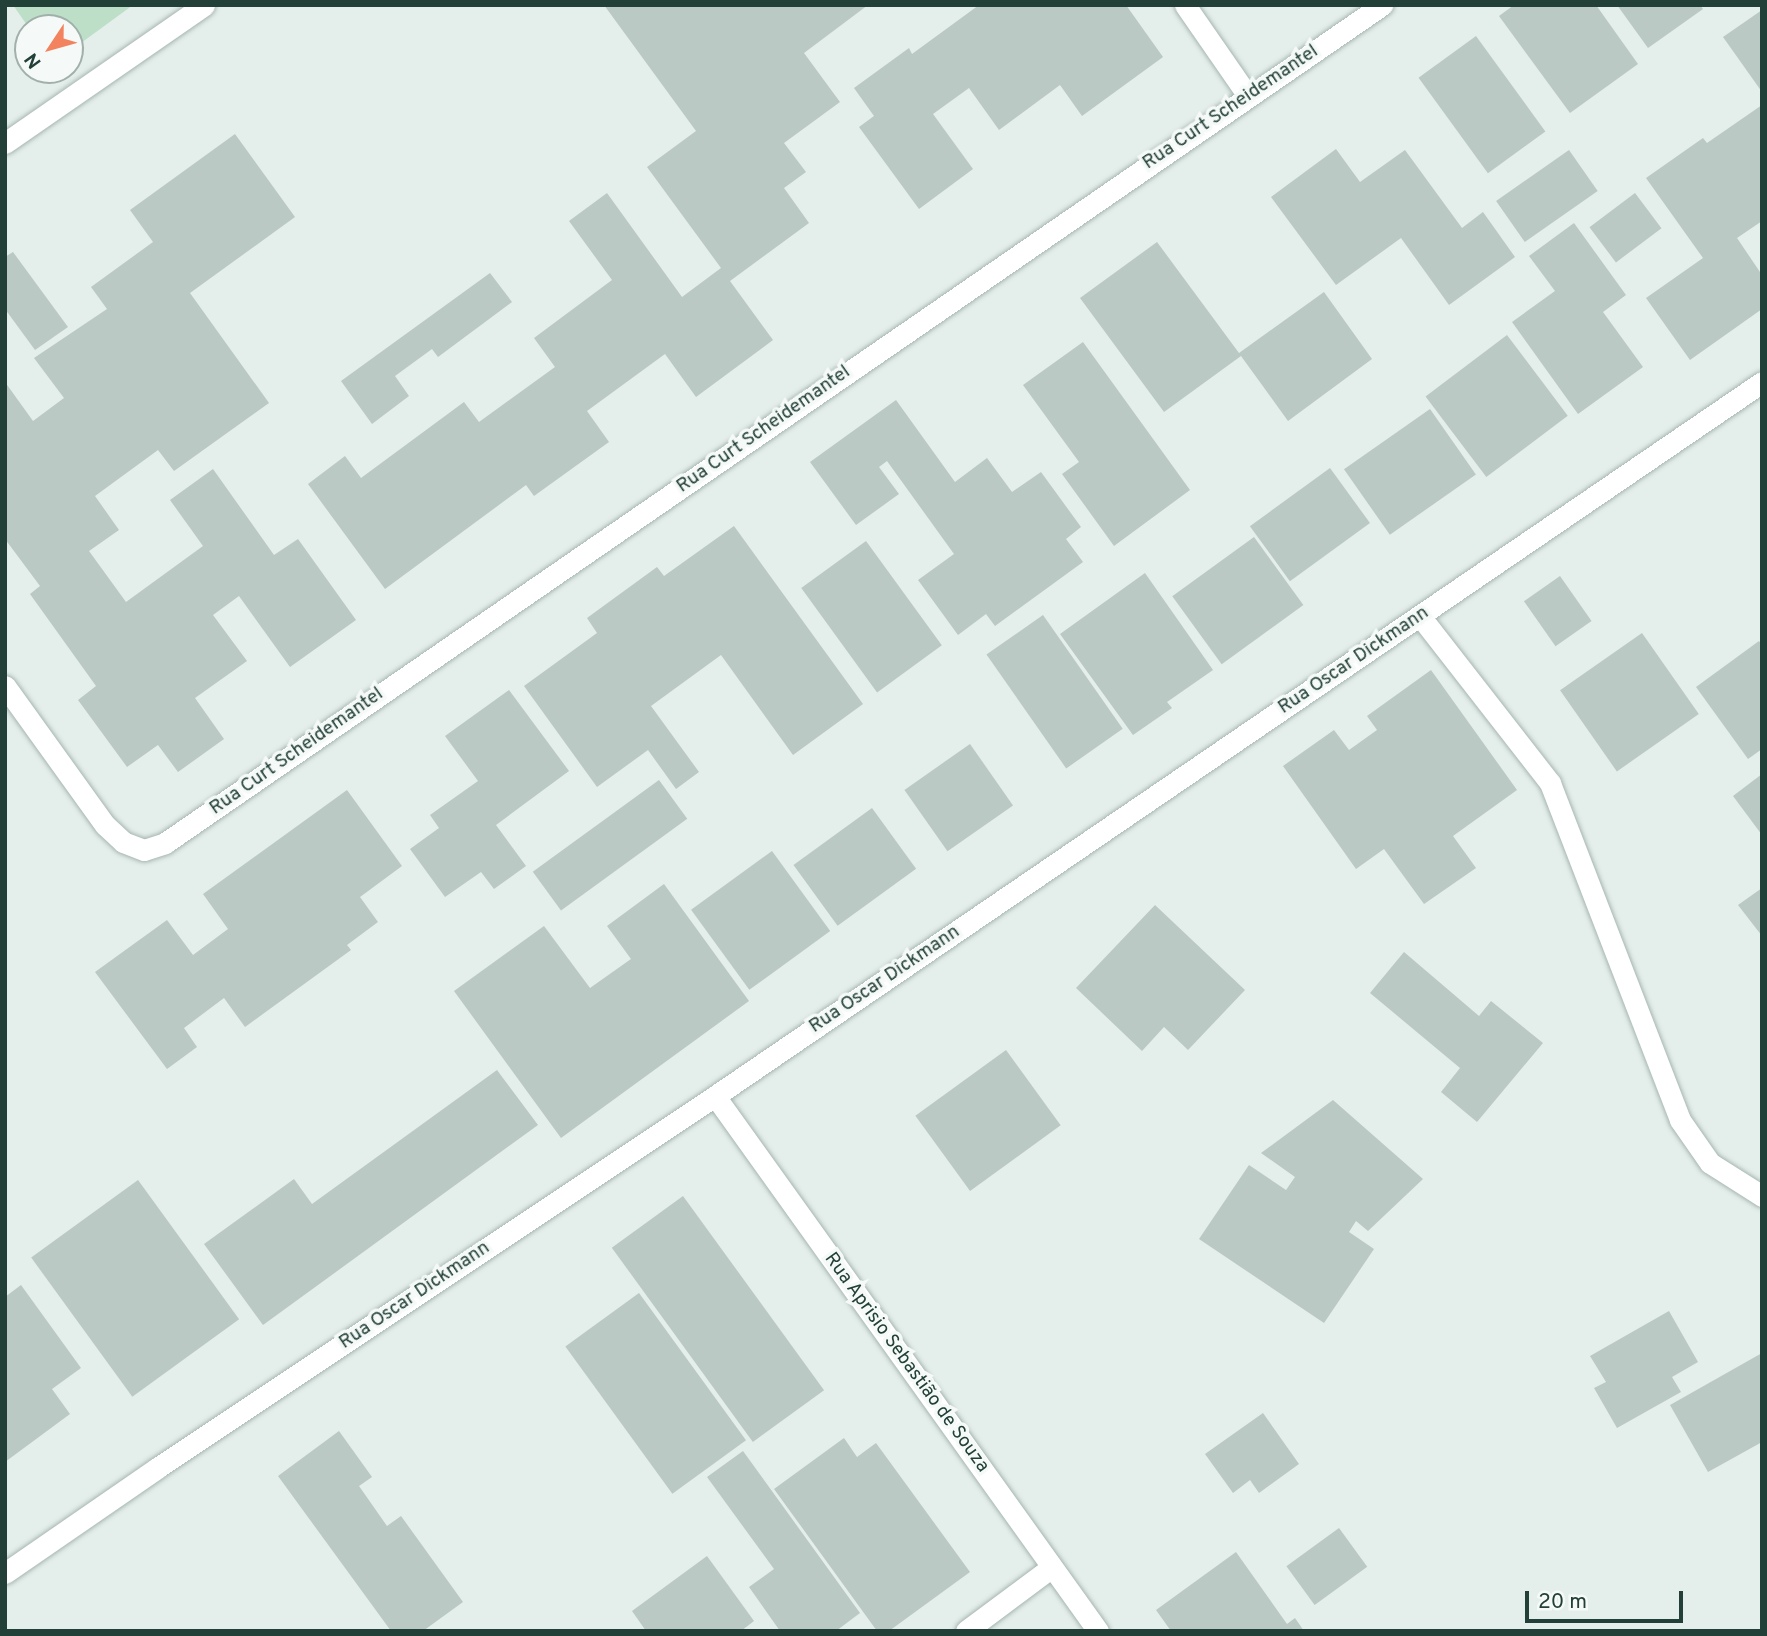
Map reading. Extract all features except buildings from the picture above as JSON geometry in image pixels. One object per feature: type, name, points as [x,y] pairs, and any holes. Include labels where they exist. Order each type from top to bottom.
[{"type":"street","points":[[5,143],[204,5]]},
{"type":"street","points":[[1185,5],[1248,96]]},
{"type":"street","name":"Rua Curt Scheidemantel","points":[[5,686],[105,825],[123,842],[144,850],[176,835],[1382,5]]},
{"type":"street","name":"Rua Oscar Dickmann","points":[[5,1573],[157,1468],[715,1096],[1762,382]]},
{"type":"street","points":[[1420,616],[1550,783],[1680,1120],[1710,1163],[1762,1196]]},
{"type":"street","name":"Rua Aprisio Sebastião de Souza","points":[[715,1096],[1098,1631]]},
{"type":"street","points":[[966,1631],[1052,1567]]},
{"type":"green space","points":[[13,5],[133,5],[84,41],[84,14],[19,14]]}]
